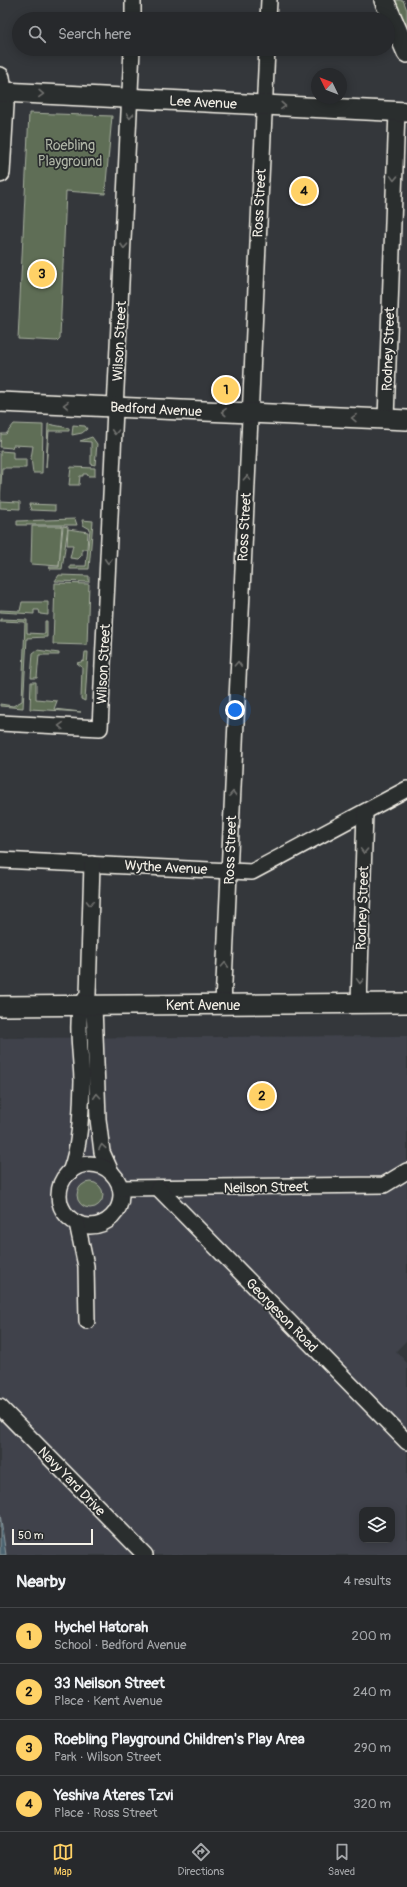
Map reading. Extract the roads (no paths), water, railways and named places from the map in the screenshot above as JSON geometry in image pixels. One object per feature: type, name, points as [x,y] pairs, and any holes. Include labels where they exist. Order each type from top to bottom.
[{"type":"main road","points":[[384,0],[389,12]]},
{"type":"main road","points":[[395,25],[407,53]]},
{"type":"main road","points":[[0,173],[4,104],[1,87]]},
{"type":"main road","name":"Lee Avenue","points":[[1,87],[130,98],[402,111]]},
{"type":"main road","name":"Bedford Avenue","points":[[0,402],[407,420]]},
{"type":"main road","name":"Kent Avenue","points":[[0,1016],[87,1010],[223,1004],[407,1003]]},
{"type":"main road","name":"Kent Avenue","points":[[0,1006],[87,1010],[407,1013]]},
{"type":"street","points":[[133,0],[133,12]]},
{"type":"street","points":[[268,12],[269,0]]},
{"type":"street","name":"Wilson Street","points":[[0,723],[100,728],[132,56]]},
{"type":"street","name":"Ross Street","points":[[223,1004],[267,56]]},
{"type":"street","name":"Rodney Street","points":[[386,419],[402,111]]},
{"type":"street","name":"Wythe Avenue","points":[[0,860],[256,872],[407,789]]},
{"type":"street","name":"Rodney Street","points":[[359,1003],[365,812]]},
{"type":"street","points":[[92,864],[87,1038],[80,1066],[88,1077],[98,1119],[102,1152],[110,1172]]},
{"type":"street","points":[[88,1077],[77,1152],[70,1172],[60,1186],[59,1198],[64,1213],[77,1223],[98,1225]]},
{"type":"street","points":[[70,1172],[80,1166],[91,1164],[100,1166],[115,1177],[120,1188],[117,1209],[110,1217],[98,1225],[91,1241],[86,1266]]},
{"type":"street","name":"Neilson Street","points":[[120,1188],[384,1186],[407,1171]]},
{"type":"street","name":"Georgeson Road","points":[[158,1188],[407,1442]]},
{"type":"street","points":[[77,1223],[86,1266],[87,1321]]},
{"type":"street","name":"Navy Yard Drive","points":[[0,1407],[145,1555]]},
{"type":"water","points":[[0,1514],[6,1555],[0,1555]]},
{"type":"place","name":"Yeshiva Ateres Tzvi","points":[[304,191]]},
{"type":"place","name":"Roebling Playground Children's Play Area","points":[[42,274]]},
{"type":"place","name":"Hychel Hatorah","points":[[226,390]]},
{"type":"place","name":"33 Neilson Street","points":[[262,1096]]},
{"type":"park label","name":"Roebling Playground","points":[[70,154]]}]
